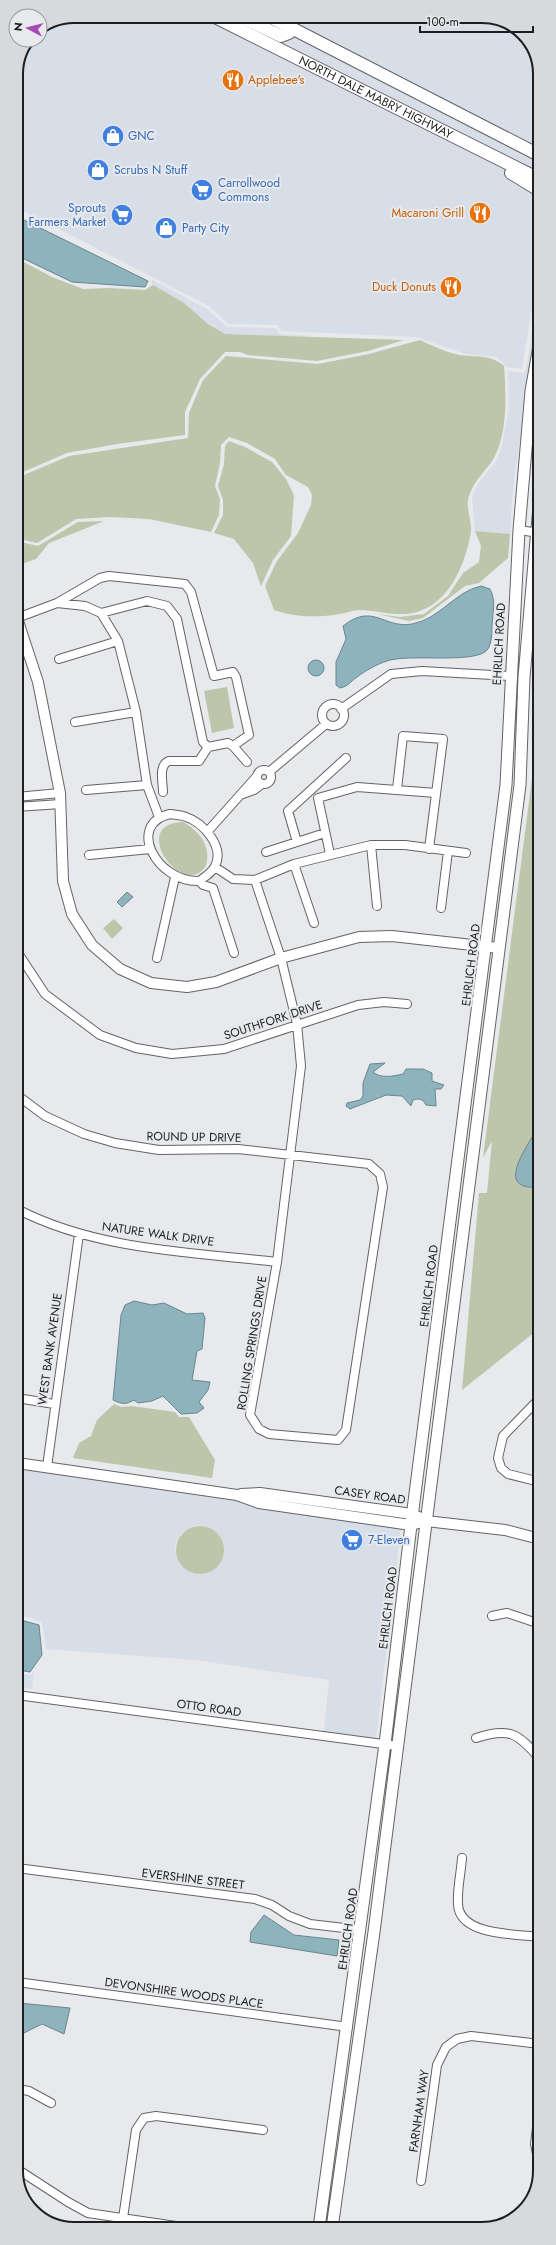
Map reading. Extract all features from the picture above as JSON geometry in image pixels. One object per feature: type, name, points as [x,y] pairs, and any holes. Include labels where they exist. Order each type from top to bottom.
[{"type":"main road","name":"NORTH DALE MABRY HIGHWAY","points":[[227,23],[533,176]]},
{"type":"main road","points":[[254,23],[281,36],[288,34],[291,28]]},
{"type":"main road","name":"NORTH DALE MABRY HIGHWAY","points":[[281,23],[533,152]]},
{"type":"main road","points":[[520,145],[533,147]]},
{"type":"main road","points":[[480,150],[490,161],[533,186]]},
{"type":"main road","name":"EHRLICH ROAD","points":[[320,2222],[367,1886],[412,1514],[506,785],[510,676],[519,530],[533,385]]},
{"type":"main road","points":[[333,2222],[368,1975],[398,1746],[520,785],[524,677],[533,584]]},
{"type":"main road","points":[[367,1886],[371,1892],[363,1952],[365,1968],[368,1975]]},
{"type":"street","points":[[519,530],[533,531]]},
{"type":"street","points":[[23,614],[56,603],[100,578],[109,576],[185,584],[191,592],[214,676],[233,672],[236,677],[249,735],[233,746]]},
{"type":"street","points":[[101,613],[147,601],[167,606],[177,619],[205,744],[199,761],[165,762],[162,766],[163,792]]},
{"type":"street","points":[[56,603],[85,606],[101,613],[118,641],[136,712],[147,785],[158,817]]},
{"type":"street","points":[[23,635],[38,682],[60,793],[63,881],[72,914],[92,945],[120,969],[151,983],[188,987],[216,982],[281,958],[342,941],[378,936],[499,948]]},
{"type":"street","points":[[59,659],[118,641]]},
{"type":"street","points":[[341,708],[391,674],[422,671],[510,676]]},
{"type":"street","points":[[332,705],[341,708],[344,715],[342,722],[336,726],[326,724],[322,714],[325,708],[332,705]]},
{"type":"street","points":[[76,722],[136,712]]},
{"type":"street","points":[[269,772],[326,724]]},
{"type":"street","points":[[397,789],[403,736],[443,740],[429,849]]},
{"type":"street","points":[[205,744],[228,743],[233,746],[247,762]]},
{"type":"street","points":[[297,842],[288,811],[346,758]]},
{"type":"street","points":[[208,831],[262,770],[269,772]]},
{"type":"street","points":[[239,796],[270,781],[269,772]]},
{"type":"street","points":[[257,776],[262,784]]},
{"type":"street","points":[[86,790],[147,785]]},
{"type":"street","points":[[318,798],[357,787],[436,793]]},
{"type":"street","points":[[313,788],[318,798],[330,854]]},
{"type":"street","points":[[23,796],[60,793]]},
{"type":"street","points":[[23,807],[61,804]]},
{"type":"street","points":[[199,881],[215,867],[216,858],[214,844],[208,831],[186,817],[170,814],[158,817],[149,833],[150,849],[162,868],[175,877],[199,881],[203,885],[213,888],[234,953]]},
{"type":"street","points":[[266,852],[325,833]]},
{"type":"street","points":[[371,845],[377,906]]},
{"type":"street","points":[[215,867],[233,879],[255,880],[294,864],[371,845],[405,845],[466,853]]},
{"type":"street","points":[[89,855],[150,849]]},
{"type":"street","points":[[441,908],[448,851]]},
{"type":"street","points":[[294,864],[314,923]]},
{"type":"street","points":[[157,958],[175,877]]},
{"type":"street","name":"ROLLING SPRINGS DRIVE","points":[[255,880],[281,958],[297,1024],[301,1066],[277,1262],[250,1415],[259,1428],[269,1434],[338,1440],[346,1430],[383,1188],[380,1174],[369,1164],[335,1160]]},
{"type":"street","name":"SOUTHFORK DRIVE","points":[[23,961],[45,994],[100,1035],[136,1048],[172,1054],[224,1049],[358,1005],[384,1002],[407,1004]]},
{"type":"street","name":"ROUND UP DRIVE","points":[[23,1100],[45,1116],[84,1134],[115,1143],[158,1150],[238,1149],[335,1160]]},
{"type":"street","name":"NATURE WALK DRIVE","points":[[23,1212],[79,1234],[127,1244],[277,1262]]},
{"type":"street","name":"WEST BANK AVENUE","points":[[47,1467],[54,1404],[79,1234]]},
{"type":"street","points":[[23,1399],[54,1404]]},
{"type":"street","points":[[533,1405],[503,1436],[498,1458],[501,1468],[508,1474],[533,1480]]},
{"type":"street","name":"CASEY ROAD","points":[[23,1464],[237,1495],[259,1503],[411,1525],[426,1522]]},
{"type":"street","name":"CASEY ROAD","points":[[237,1495],[260,1493],[412,1514],[426,1522]]},
{"type":"street","points":[[426,1522],[505,1530],[533,1538]]},
{"type":"street","points":[[492,1616],[507,1613],[533,1622]]},
{"type":"street","name":"OTTO ROAD","points":[[23,1696],[398,1746]]},
{"type":"street","points":[[476,1738],[492,1733],[516,1735],[524,1740],[533,1751]]},
{"type":"street","points":[[462,1858],[458,1906],[460,1915],[467,1924],[479,1929],[533,1936]]},
{"type":"street","name":"EVERSHINE STREET","points":[[23,1869],[255,1899],[272,1904],[289,1916],[310,1924],[361,1930]]},
{"type":"street","name":"DEVONSHIRE WOODS PLACE","points":[[23,1983],[348,2027]]},
{"type":"street","name":"FARNHAM WAY","points":[[421,2181],[437,2065],[446,2047],[457,2039],[471,2036],[533,2043]]},
{"type":"street","points":[[23,2090],[29,2091],[51,2104]]},
{"type":"street","points":[[123,2218],[136,2130],[144,2118],[156,2116],[263,2130]]},
{"type":"street","points":[[23,2173],[88,2213],[150,2222]]},
{"type":"shaded area","points":[[74,23],[485,23],[502,27],[510,32],[520,40],[526,48],[532,64],[533,74],[533,300],[522,369],[506,367],[497,357],[466,354],[416,337],[281,331],[278,325],[228,324],[209,306],[23,211],[23,74],[27,54],[31,48],[48,48],[48,31],[64,24]]},
{"type":"shaded area","points":[[152,280],[207,309],[227,327],[275,328],[280,334],[312,336],[295,337],[225,334],[208,324],[184,303],[151,284]]},
{"type":"shaded area","points":[[533,325],[533,352],[513,488],[510,534],[475,531],[472,498],[476,487],[496,461],[501,450],[509,409],[508,371],[523,373],[526,370]]},
{"type":"shaded area","points":[[23,1468],[233,1498],[401,1528],[376,1739],[324,1732],[329,1680],[195,1660],[46,1649],[42,1623],[32,1618],[23,1616]],"holes":[[[200,1525],[207,1527],[220,1536],[224,1550],[223,1558],[209,1572],[199,1575],[175,1550],[176,1542],[181,1534],[190,1527]]]},
{"type":"shaded area","points":[[34,1672],[32,1689],[23,1688],[23,1674],[31,1675]]},
{"type":"green space","points":[[23,262],[52,277],[83,289],[108,288],[145,290],[153,285],[184,303],[208,324],[225,334],[404,340],[368,351],[317,361],[248,355],[240,352],[225,352],[200,379],[185,412],[185,435],[117,444],[67,453],[23,472]]},
{"type":"green space","points":[[420,340],[455,354],[493,359],[504,366],[505,413],[502,436],[499,448],[494,458],[477,480],[469,496],[468,509],[471,522],[471,531],[464,560],[450,588],[440,599],[428,607],[415,613],[399,614],[355,610],[342,614],[315,616],[289,614],[274,610],[265,586],[277,561],[298,533],[311,505],[312,495],[308,487],[286,475],[275,459],[247,443],[229,437],[221,445],[220,463],[215,486],[220,499],[219,515],[211,532],[149,519],[110,517],[76,519],[37,543],[23,540],[23,475],[69,456],[188,438],[189,413],[203,380],[226,356],[318,364],[369,354]]},
{"type":"green space","points":[[229,441],[245,447],[272,462],[286,479],[294,495],[291,536],[273,560],[261,586],[253,563],[234,539],[214,533],[223,515],[223,500],[218,486],[224,464],[225,446]]},
{"type":"green space","points":[[104,521],[49,543],[36,559],[23,564],[23,543],[38,546],[78,522]]},
{"type":"green space","points":[[475,531],[510,534],[508,558],[479,583],[465,586],[423,618],[409,621],[377,614],[400,617],[424,614],[448,596],[463,573],[479,562],[481,546]]},
{"type":"green space","points":[[227,687],[234,728],[212,733],[204,691]]},
{"type":"green space","points":[[533,770],[533,1335],[462,1390],[479,1193],[487,1193],[492,1141],[483,1158]]},
{"type":"green space","points":[[183,822],[200,836],[206,847],[206,865],[203,870],[192,875],[183,873],[174,868],[166,859],[161,850],[159,840],[161,831],[169,825]]},
{"type":"green space","points":[[114,919],[123,928],[112,939],[103,928]]},
{"type":"green space","points":[[114,1404],[121,1407],[132,1406],[175,1412],[179,1417],[189,1417],[215,1460],[212,1478],[73,1458],[79,1443],[91,1436],[97,1420]]},
{"type":"green space","points":[[195,1526],[205,1526],[214,1530],[220,1536],[223,1541],[223,1559],[214,1570],[205,1574],[195,1574],[186,1570],[180,1564],[176,1555],[176,1545],[180,1536],[186,1530]]},
{"type":"water","points":[[23,219],[148,281],[145,287],[72,282],[23,258]]},
{"type":"water","points":[[481,586],[490,589],[494,606],[490,643],[488,649],[481,654],[457,658],[411,658],[387,661],[367,670],[345,686],[340,688],[336,685],[336,662],[346,639],[343,626],[353,619],[362,616],[371,616],[402,625],[412,624],[431,617],[471,589]]},
{"type":"water","points":[[316,660],[322,662],[324,668],[322,674],[316,676],[310,674],[308,668],[310,662]]},
{"type":"water","points":[[127,892],[133,897],[122,907],[117,902]]},
{"type":"water","points":[[385,1063],[373,1072],[380,1076],[396,1076],[403,1074],[406,1069],[423,1069],[432,1073],[432,1081],[444,1085],[441,1089],[435,1089],[436,1106],[426,1105],[422,1100],[417,1099],[413,1100],[411,1106],[402,1096],[386,1095],[350,1109],[346,1106],[347,1103],[360,1100],[363,1096],[363,1083],[370,1064]]},
{"type":"water","points":[[533,1136],[533,1187],[525,1186],[517,1181],[516,1174],[518,1164]]},
{"type":"water","points":[[134,1301],[152,1305],[164,1303],[187,1314],[203,1313],[205,1318],[202,1349],[197,1351],[192,1380],[210,1382],[208,1390],[199,1402],[204,1408],[197,1413],[181,1414],[163,1396],[152,1401],[138,1403],[134,1400],[124,1403],[113,1400],[121,1315],[125,1305]]},
{"type":"water","points":[[23,1621],[39,1625],[42,1655],[30,1672],[23,1671]]},
{"type":"water","points":[[264,1915],[294,1935],[339,1940],[337,1956],[250,1942],[251,1932]]},
{"type":"water","points":[[23,2003],[70,2008],[64,2034],[42,2024],[23,2034]]},
{"type":"place","name":"Applebee's","points":[[233,80]]},
{"type":"place","name":"GNC","points":[[113,136]]},
{"type":"place","name":"Scrubs N Stuff","points":[[98,170]]},
{"type":"place","name":"Carrollwood Commons","points":[[202,190]]},
{"type":"place","name":"Macaroni Grill","points":[[480,213]]},
{"type":"place","name":"Sprouts Farmers Market","points":[[122,215]]},
{"type":"place","name":"Party City","points":[[166,228]]},
{"type":"place","name":"Duck Donuts","points":[[451,287]]},
{"type":"place","name":"7-Eleven","points":[[352,1540]]}]
